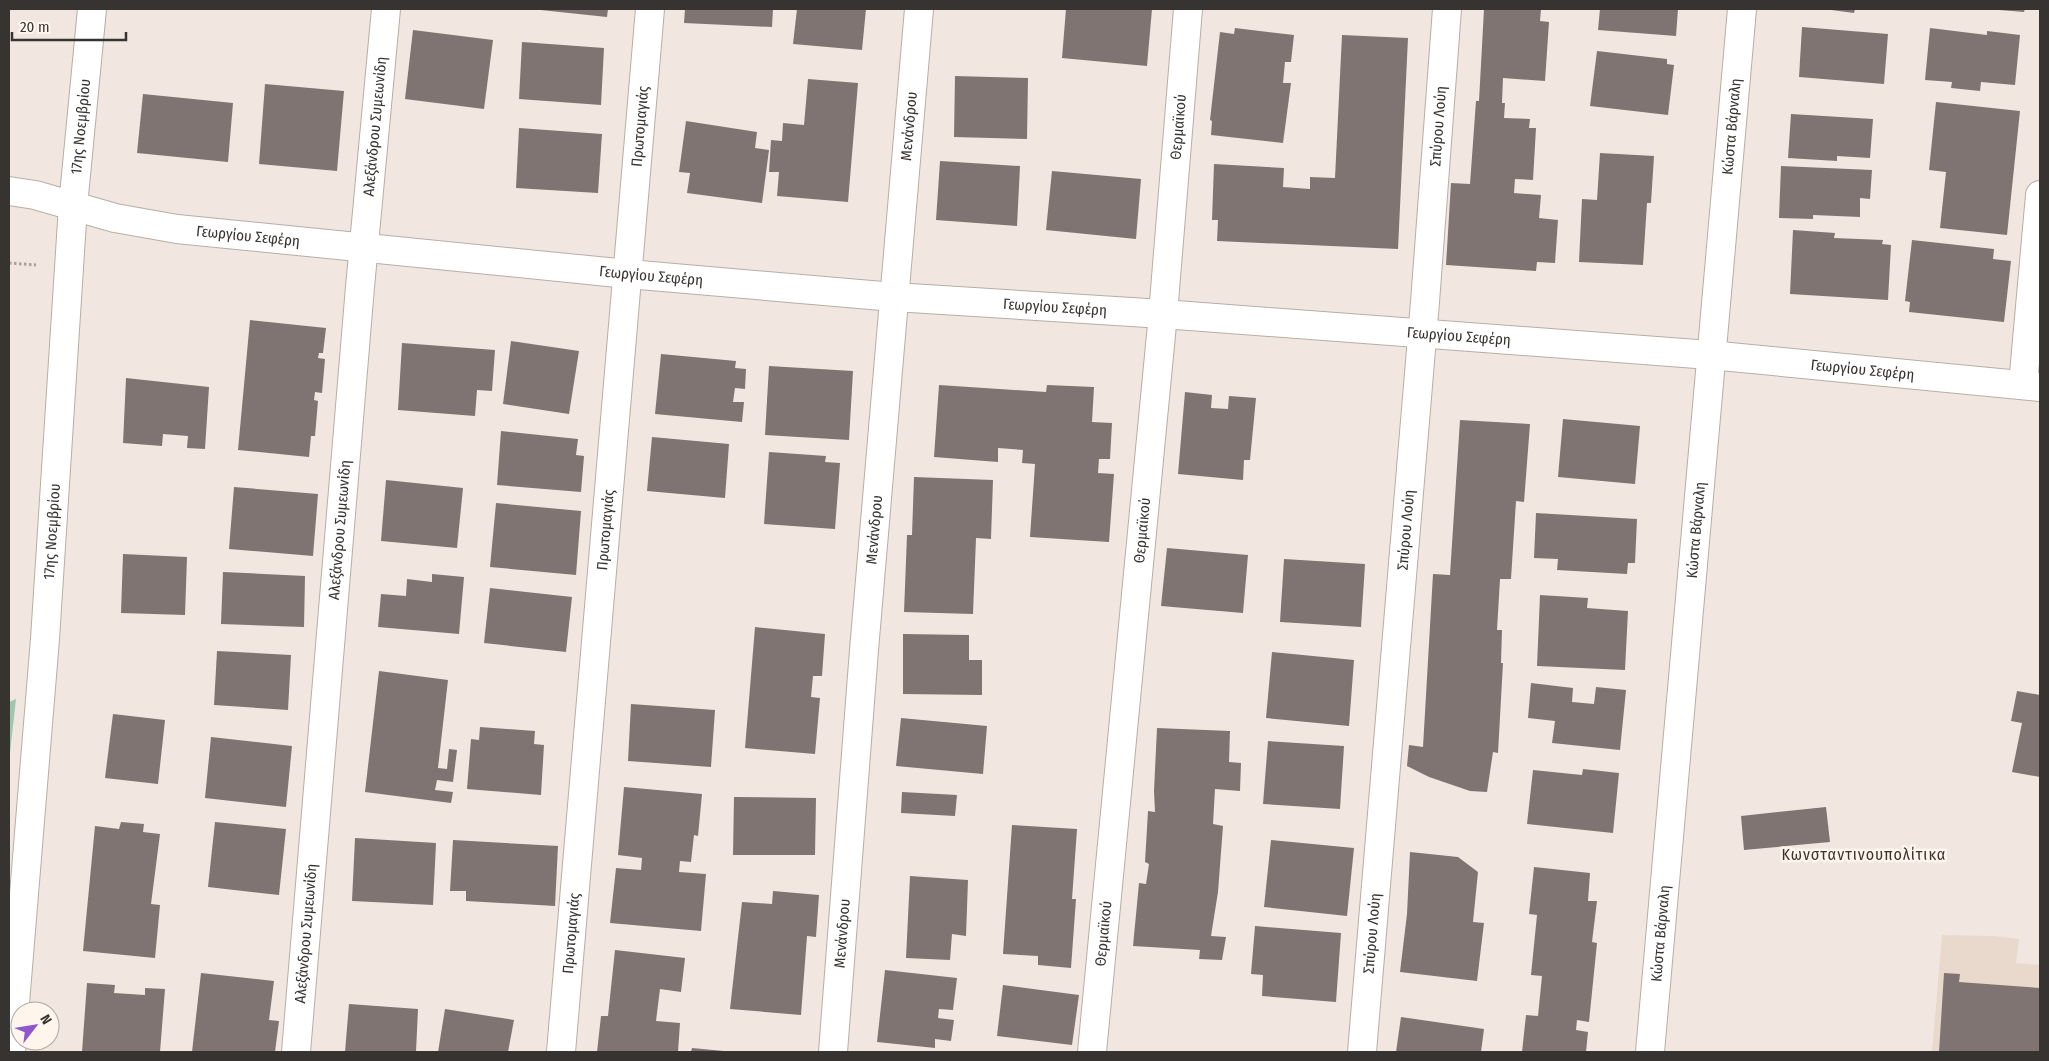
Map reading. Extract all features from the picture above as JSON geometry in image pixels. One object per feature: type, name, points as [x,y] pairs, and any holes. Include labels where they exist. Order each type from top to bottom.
[{"type":"street","name":"17ης Νοεμβρίου","points":[[11,1052],[45,639],[73,206],[92,9]]},
{"type":"street","name":"Αλεξάνδρου Συμεωνίδη","points":[[296,1052],[386,9]]},
{"type":"street","name":"Πρωτομαγιάς","points":[[561,1052],[650,9]]},
{"type":"street","name":"Μενάνδρου","points":[[833,1052],[864,650],[919,9]]},
{"type":"street","name":"Θερμαϊκού","points":[[1092,1052],[1163,314],[1188,9]]},
{"type":"street","name":"Σπύρου Λούη","points":[[1362,1052],[1423,332],[1447,9]]},
{"type":"street","name":"Κώστα Βάρναλη","points":[[1650,1052],[1742,9]]},
{"type":"street","name":"Γεωργίου Σεφέρη","points":[[9,191],[35,195],[115,218],[177,229],[628,274],[894,297],[1423,332],[1710,355],[2032,386]]},
{"type":"street","points":[[2032,386],[2040,195]]},
{"type":"shaded area","points":[[1942,935],[1993,936],[2019,939],[2016,963],[2040,965],[2040,1052],[1932,1052]]},
{"type":"green space","points":[[16,699],[9,762],[9,702]]},
{"type":"building","points":[[531,9],[608,9],[607,17]]},
{"type":"building","points":[[685,9],[773,9],[772,27],[684,23]]},
{"type":"building","points":[[797,9],[866,9],[862,50],[793,44]]},
{"type":"building","points":[[1066,9],[1152,9],[1147,66],[1062,58]]},
{"type":"building","points":[[1484,9],[1541,9],[1540,21],[1549,22],[1545,81],[1503,78],[1502,103],[1505,103],[1504,118],[1530,119],[1529,128],[1536,128],[1533,180],[1515,179],[1514,193],[1541,195],[1539,218],[1558,220],[1555,263],[1537,262],[1536,271],[1446,265],[1451,183],[1470,184],[1476,101],[1479,101]]},
{"type":"building","points":[[1600,9],[1678,9],[1676,36],[1598,30]]},
{"type":"building","points":[[1824,9],[1855,9],[1854,13]]},
{"type":"building","points":[[1999,9],[2025,9],[2024,12]]},
{"type":"building","points":[[1802,27],[1888,34],[1884,84],[1799,77]]},
{"type":"building","points":[[1235,28],[1294,35],[1291,62],[1285,62],[1283,83],[1291,83],[1283,143],[1211,135],[1212,121],[1210,120],[1220,32],[1234,34]]},
{"type":"building","points":[[1930,28],[1987,35],[1987,31],[2020,35],[2015,85],[1981,82],[1980,91],[1951,88],[1952,82],[1925,80]]},
{"type":"building","points":[[413,30],[493,40],[484,109],[405,99]]},
{"type":"building","points":[[1342,35],[1408,38],[1398,249],[1217,241],[1218,220],[1212,220],[1214,164],[1284,168],[1283,187],[1310,189],[1310,177],[1335,178]]},
{"type":"building","points":[[522,42],[604,48],[601,105],[519,99]]},
{"type":"building","points":[[1597,51],[1667,59],[1667,64],[1674,65],[1668,115],[1590,106]]},
{"type":"building","points":[[955,76],[1028,78],[1027,139],[954,137]]},
{"type":"building","points":[[808,79],[858,83],[848,202],[777,196],[779,172],[769,172],[771,140],[782,141],[783,123],[804,125]]},
{"type":"building","points":[[265,84],[344,91],[337,171],[259,164]]},
{"type":"building","points":[[143,94],[233,103],[228,162],[137,153]]},
{"type":"building","points":[[1936,102],[2020,111],[2007,235],[1940,228],[1946,172],[1929,170]]},
{"type":"building","points":[[1791,114],[1873,119],[1870,158],[1837,156],[1837,161],[1788,158]]},
{"type":"building","points":[[686,121],[757,132],[755,148],[769,150],[762,203],[687,193],[690,173],[679,172]]},
{"type":"building","points":[[519,128],[602,134],[598,193],[516,188]]},
{"type":"building","points":[[1600,153],[1654,156],[1651,203],[1647,203],[1643,265],[1579,262],[1582,199],[1597,200]]},
{"type":"building","points":[[940,161],[1020,166],[1017,226],[936,220]]},
{"type":"building","points":[[1781,166],[1872,170],[1870,199],[1860,198],[1860,217],[1813,215],[1813,219],[1779,218]]},
{"type":"building","points":[[1052,171],[1141,179],[1136,239],[1046,230]]},
{"type":"building","points":[[1793,230],[1835,233],[1834,238],[1883,240],[1882,244],[1891,245],[1888,300],[1790,294]]},
{"type":"building","points":[[1912,240],[1994,249],[1993,259],[2011,261],[2004,322],[1909,312],[1910,302],[1905,301]]},
{"type":"building","points":[[250,320],[326,328],[323,353],[319,353],[318,358],[325,359],[322,393],[315,392],[314,400],[318,401],[315,436],[311,436],[309,457],[238,450]]},
{"type":"building","points":[[511,341],[579,351],[569,414],[503,404]]},
{"type":"building","points":[[402,343],[495,350],[492,391],[477,390],[475,416],[398,410]]},
{"type":"building","points":[[661,354],[736,361],[735,368],[746,369],[745,389],[735,388],[733,402],[744,402],[742,422],[655,414]]},
{"type":"building","points":[[769,366],[853,371],[849,440],[765,435]]},
{"type":"building","points":[[126,378],[209,387],[205,449],[187,448],[188,436],[163,434],[162,446],[123,443]]},
{"type":"building","points":[[939,385],[1046,392],[1047,385],[1094,387],[1092,422],[1112,423],[1110,459],[1099,459],[1098,473],[1114,474],[1109,542],[1030,537],[1035,464],[1022,463],[1023,450],[998,448],[998,462],[934,457]]},
{"type":"building","points":[[1185,392],[1212,395],[1211,408],[1228,409],[1229,396],[1256,398],[1250,460],[1244,460],[1243,480],[1178,474]]},
{"type":"building","points":[[1563,419],[1640,426],[1635,484],[1558,477]]},
{"type":"building","points":[[1460,420],[1530,424],[1524,502],[1516,501],[1511,579],[1500,579],[1497,630],[1502,630],[1501,663],[1503,663],[1498,753],[1493,752],[1487,792],[1470,791],[1429,777],[1407,766],[1409,745],[1423,747],[1433,574],[1450,575]]},
{"type":"building","points":[[501,431],[578,439],[576,455],[584,456],[581,492],[497,485]]},
{"type":"building","points":[[652,437],[729,444],[725,498],[647,491]]},
{"type":"building","points":[[769,452],[826,456],[825,462],[840,463],[835,529],[764,524]]},
{"type":"building","points":[[914,477],[993,480],[991,539],[976,538],[973,614],[904,612],[907,535],[912,535]]},
{"type":"building","points":[[386,480],[463,488],[457,548],[381,541]]},
{"type":"building","points":[[234,487],[318,494],[313,556],[229,549]]},
{"type":"building","points":[[496,503],[581,511],[576,575],[490,567]]},
{"type":"building","points":[[1536,513],[1637,519],[1635,563],[1628,563],[1627,574],[1557,570],[1558,559],[1534,558]]},
{"type":"building","points":[[1167,548],[1248,555],[1243,613],[1161,606]]},
{"type":"building","points":[[123,554],[187,557],[185,615],[121,613]]},
{"type":"building","points":[[1284,559],[1365,564],[1361,627],[1280,622]]},
{"type":"building","points":[[223,572],[305,576],[304,627],[221,624]]},
{"type":"building","points":[[432,574],[464,577],[459,634],[378,627],[381,594],[406,596],[407,579],[432,582]]},
{"type":"building","points":[[490,588],[572,597],[566,652],[484,643]]},
{"type":"building","points":[[1540,595],[1588,598],[1587,608],[1628,611],[1625,670],[1537,666]]},
{"type":"building","points":[[755,627],[825,634],[822,676],[813,676],[811,697],[820,698],[815,754],[745,748]]},
{"type":"building","points":[[903,634],[969,635],[969,660],[982,660],[982,695],[903,694]]},
{"type":"building","points":[[217,651],[291,655],[288,710],[214,705]]},
{"type":"building","points":[[1272,652],[1354,660],[1349,726],[1266,718]]},
{"type":"building","points":[[379,671],[448,680],[438,768],[447,769],[449,749],[457,750],[453,782],[437,780],[435,790],[453,792],[451,803],[365,792]]},
{"type":"building","points":[[1531,683],[1573,688],[1572,702],[1594,704],[1596,687],[1626,690],[1620,750],[1552,743],[1555,721],[1528,718]]},
{"type":"building","points":[[2017,691],[2040,695],[2040,777],[2012,772],[2022,723],[2011,721]]},
{"type":"building","points":[[631,704],[715,710],[711,767],[628,761]]},
{"type":"building","points":[[113,714],[165,720],[158,784],[105,778]]},
{"type":"building","points":[[901,718],[987,726],[983,774],[896,766]]},
{"type":"building","points":[[480,727],[535,731],[534,744],[544,745],[541,795],[467,789],[471,739],[479,740]]},
{"type":"building","points":[[1157,728],[1230,731],[1229,762],[1241,763],[1240,791],[1215,789],[1213,824],[1223,826],[1218,892],[1211,936],[1226,937],[1222,960],[1199,959],[1200,950],[1133,946],[1139,883],[1146,884],[1149,864],[1145,862],[1148,811],[1155,812]]},
{"type":"building","points":[[211,737],[292,746],[286,807],[205,798]]},
{"type":"building","points":[[1268,741],[1344,746],[1340,809],[1263,804]]},
{"type":"building","points":[[1583,769],[1619,773],[1613,833],[1527,824],[1533,770],[1582,775]]},
{"type":"building","points":[[624,787],[702,794],[698,836],[694,835],[691,862],[680,861],[679,872],[706,874],[701,931],[610,923],[616,868],[641,870],[642,858],[618,855]]},
{"type":"building","points":[[902,792],[957,795],[955,816],[901,813]]},
{"type":"building","points":[[734,797],[816,798],[815,855],[733,855]]},
{"type":"building","points":[[1826,807],[1830,842],[1744,850],[1741,816]]},
{"type":"building","points":[[121,822],[144,824],[143,832],[160,834],[151,904],[160,905],[155,958],[83,951],[95,826],[119,829]]},
{"type":"building","points":[[215,822],[286,829],[279,895],[208,887]]},
{"type":"building","points":[[1012,825],[1077,829],[1072,899],[1076,899],[1071,968],[1038,965],[1038,956],[1003,954]]},
{"type":"building","points":[[355,838],[436,843],[433,905],[352,901]]},
{"type":"building","points":[[453,840],[558,846],[555,906],[466,901],[466,891],[450,891]]},
{"type":"building","points":[[1271,840],[1354,848],[1347,916],[1264,907]]},
{"type":"building","points":[[1410,852],[1458,857],[1478,872],[1473,922],[1484,923],[1477,981],[1400,972],[1407,914]]},
{"type":"building","points":[[1534,867],[1590,873],[1588,901],[1597,901],[1592,942],[1597,943],[1589,1022],[1577,1020],[1576,1030],[1588,1032],[1586,1052],[1522,1052],[1526,1015],[1538,1016],[1542,976],[1531,975],[1537,915],[1529,914]]},
{"type":"building","points":[[910,876],[968,880],[966,936],[952,934],[950,960],[906,958]]},
{"type":"building","points":[[773,891],[819,895],[816,937],[807,936],[801,1015],[730,1009],[742,902],[772,904]]},
{"type":"building","points":[[1255,926],[1341,933],[1336,1002],[1262,996],[1263,975],[1251,974]]},
{"type":"building","points":[[615,950],[685,958],[681,992],[660,989],[656,1021],[680,1023],[678,1052],[597,1052],[601,1016],[608,1016]]},
{"type":"building","points":[[885,970],[957,978],[953,1010],[939,1009],[938,1018],[954,1020],[951,1041],[935,1039],[935,1048],[877,1042]]},
{"type":"building","points":[[201,973],[274,981],[269,1020],[279,1021],[275,1052],[192,1052]]},
{"type":"building","points":[[1944,973],[1960,974],[1959,982],[2040,988],[2040,1052],[1939,1052]]},
{"type":"building","points":[[87,983],[115,985],[114,993],[145,995],[145,988],[165,989],[160,1052],[82,1052]]},
{"type":"building","points":[[1003,985],[1079,995],[1072,1045],[997,1036]]},
{"type":"building","points":[[349,1004],[418,1009],[416,1052],[345,1052]]},
{"type":"building","points":[[445,1009],[514,1020],[508,1052],[438,1052]]},
{"type":"building","points":[[1401,1017],[1484,1029],[1481,1052],[1396,1052]]},
{"type":"building","points":[[692,1048],[724,1051],[724,1052],[691,1052]]},
{"type":"district","name":"Κωνσταντινουπολίτικα","points":[[1864,854]]}]
